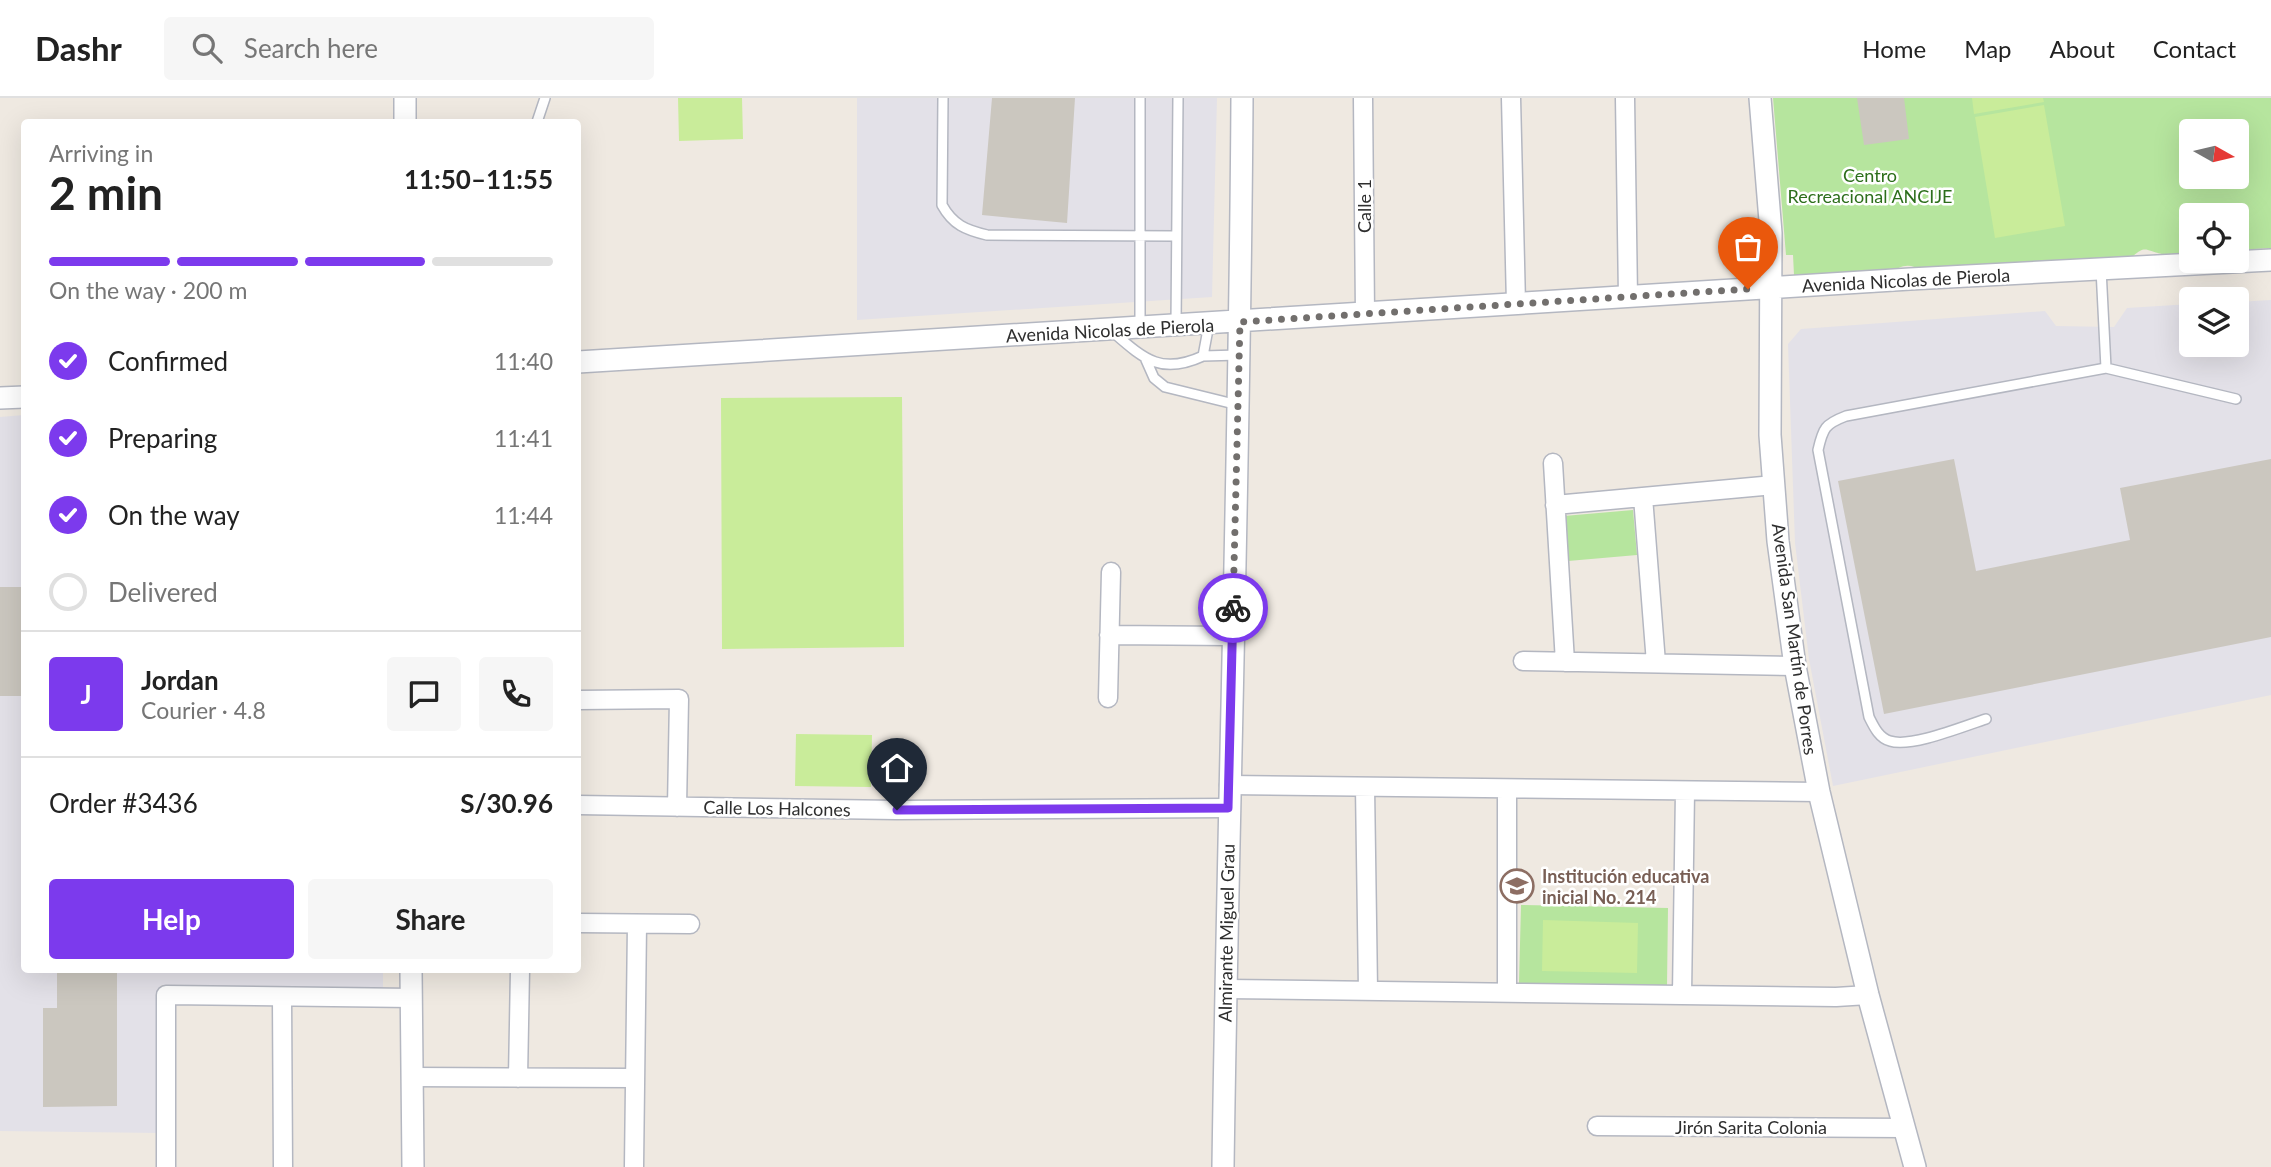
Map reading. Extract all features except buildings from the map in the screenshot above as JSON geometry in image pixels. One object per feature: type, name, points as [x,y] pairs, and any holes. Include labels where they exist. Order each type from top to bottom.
[{"type":"street","points":[[405,98],[405,119]]},
{"type":"street","name":"Calle 1","points":[[1363,98],[1365,314]]},
{"type":"street","points":[[1511,98],[1516,304]]},
{"type":"street","points":[[1625,98],[1628,296]]},
{"type":"street","name":"Avenida San Martín de Porres","points":[[1760,98],[1771,233],[1770,435],[1778,541],[1795,666],[1819,792],[1868,995],[1916,1167]]},
{"type":"street","name":"Almirante Miguel Grau","points":[[1223,1167],[1228,808],[1245,99]]},
{"type":"street","name":"Avenida Nicolas de Pierola","points":[[581,362],[1628,296],[2271,260]]},
{"type":"street","points":[[0,398],[21,397]]},
{"type":"street","points":[[1553,463],[1565,662]]},
{"type":"street","points":[[1555,505],[1774,485]]},
{"type":"street","points":[[1643,497],[1656,663]]},
{"type":"street","points":[[1108,698],[1111,572]]},
{"type":"street","points":[[1109,635],[1232,636]]},
{"type":"street","points":[[1523,661],[1795,666]]},
{"type":"street","points":[[581,700],[679,699],[677,807]]},
{"type":"street","points":[[1229,785],[1819,792]]},
{"type":"street","points":[[1365,787],[1368,990]]},
{"type":"street","points":[[1507,789],[1507,992]]},
{"type":"street","points":[[1682,994],[1685,791]]},
{"type":"street","name":"Calle Los Halcones","points":[[581,805],[897,810],[1228,808]]},
{"type":"street","points":[[581,923],[690,924]]},
{"type":"street","points":[[634,1167],[637,924]]},
{"type":"street","points":[[411,973],[413,1167]]},
{"type":"street","points":[[518,1078],[520,973]]},
{"type":"street","points":[[1226,989],[1836,998],[1868,995]]},
{"type":"street","points":[[166,1167],[166,995],[412,998]]},
{"type":"street","points":[[282,997],[283,1167]]},
{"type":"street","points":[[412,1077],[635,1077]]},
{"type":"street","name":"Jirón Sarita Colonia","points":[[1597,1126],[1905,1128]]},
{"type":"lane","points":[[538,119],[545,98]]},
{"type":"lane","points":[[943,98],[942,205],[950,219],[961,227],[987,235],[1175,236]]},
{"type":"lane","points":[[1140,98],[1140,328]]},
{"type":"lane","points":[[1176,326],[1178,98]]},
{"type":"lane","points":[[2101,269],[2106,368]]},
{"type":"lane","points":[[1203,356],[1209,324]]},
{"type":"lane","points":[[1110,330],[1146,360],[1165,365],[1184,364],[1203,356],[1239,355]]},
{"type":"lane","points":[[1146,360],[1154,378],[1165,387],[1238,404]]},
{"type":"lane","points":[[1986,719],[1906,743],[1889,741],[1878,733],[1870,717],[1818,450],[1821,435],[1829,423],[1846,416],[2106,368],[2236,399]]},
{"type":"shaded area","points":[[857,98],[1217,98],[1212,297],[857,320]]},
{"type":"shaded area","points":[[2271,300],[2271,695],[1833,786],[1809,659],[1795,543],[1788,344],[1801,329],[2045,311],[2056,326],[2114,327],[2127,308],[2179,305],[2179,357],[2249,357],[2249,301]]},
{"type":"shaded area","points":[[21,415],[21,973],[383,973],[383,988],[161,985],[159,1133],[0,1131],[0,417]]},
{"type":"green space","points":[[678,98],[742,98],[743,139],[679,141]]},
{"type":"green space","name":"Centro Recreacional ANCIJE","points":[[1773,98],[2271,98],[2271,248],[2249,249],[2249,203],[2179,203],[2179,254],[2165,255],[2146,250],[2131,258],[1923,272],[1906,266],[1889,274],[1787,276],[1794,275],[1793,255],[1786,255]]},
{"type":"green space","points":[[1972,98],[2043,98],[2044,102],[1974,114]]},
{"type":"green space","points":[[2044,105],[2065,226],[1995,238],[1975,117]]},
{"type":"green space","points":[[902,397],[904,647],[722,649],[721,398]]},
{"type":"green space","points":[[1633,510],[1637,555],[1568,561],[1564,516]]},
{"type":"green space","points":[[796,734],[872,735],[871,787],[795,786]]},
{"type":"green space","points":[[1521,905],[1668,908],[1667,986],[1519,983]]},
{"type":"green space","points":[[1543,920],[1638,923],[1637,973],[1542,971]]},
{"type":"way so far","points":[[1233,608],[1240,322],[1748,289]]},
{"type":"place","name":"Institución educativa inicial No. 214","points":[[1517,886]]},
{"type":"route","points":[[897,810],[1228,808],[1233,608]]}]
